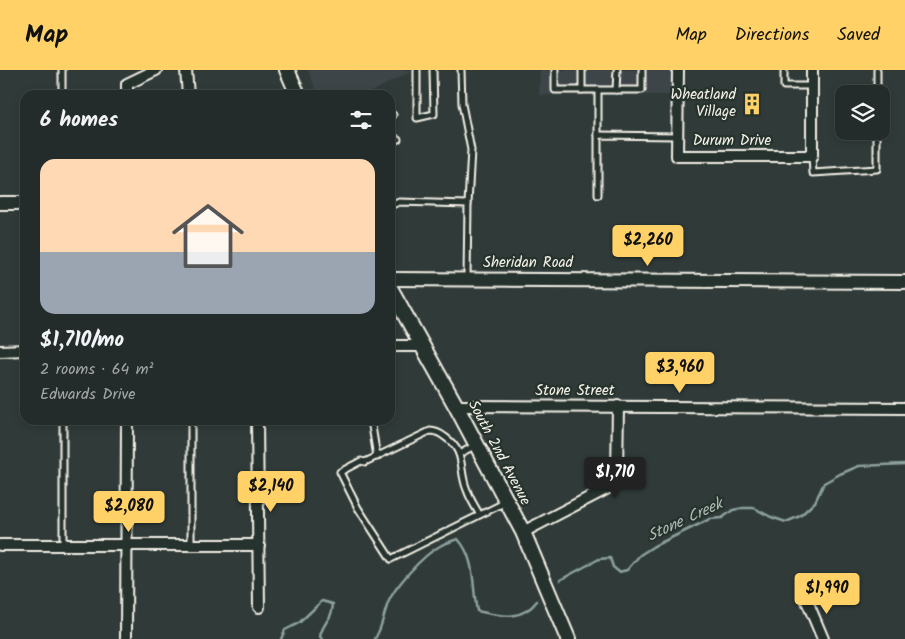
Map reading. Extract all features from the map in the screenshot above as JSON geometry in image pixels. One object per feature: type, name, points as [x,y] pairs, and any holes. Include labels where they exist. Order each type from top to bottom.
[{"type":"main road","points":[[287,70],[296,90]]},
{"type":"main road","name":"South 2nd Avenue","points":[[395,297],[456,406],[523,532],[568,639]]},
{"type":"street","points":[[127,90],[127,84],[156,70]]},
{"type":"street","points":[[186,70],[188,90]]},
{"type":"street","name":"Durum Drive","points":[[678,70],[677,156],[812,156]]},
{"type":"street","points":[[812,70],[812,156]]},
{"type":"street","points":[[0,203],[20,203]]},
{"type":"street","name":"Sheridan Road","points":[[395,279],[905,282]]},
{"type":"street","points":[[395,346],[421,346]]},
{"type":"street","points":[[0,351],[20,350]]},
{"type":"street","name":"Stone Street","points":[[456,406],[905,408]]},
{"type":"street","points":[[523,532],[610,487],[617,475],[618,406]]},
{"type":"street","points":[[126,639],[127,425]]},
{"type":"street","points":[[257,425],[259,607]]},
{"type":"street","points":[[0,545],[259,545]]},
{"type":"street","points":[[807,601],[823,639]]},
{"type":"lane","points":[[62,70],[62,90]]},
{"type":"lane","points":[[416,70],[417,118],[434,114],[433,70]]},
{"type":"lane","points":[[462,70],[462,104],[471,150],[467,279]]},
{"type":"lane","points":[[556,70],[555,90],[642,90],[642,70]]},
{"type":"lane","points":[[582,70],[582,90]]},
{"type":"lane","points":[[616,70],[616,90]]},
{"type":"lane","points":[[784,70],[784,86],[812,86]]},
{"type":"lane","points":[[877,70],[877,85]]},
{"type":"lane","points":[[598,90],[598,196]]},
{"type":"lane","points":[[598,135],[678,136]]},
{"type":"lane","points":[[812,156],[813,173],[877,169],[877,140]]},
{"type":"lane","points":[[395,204],[399,202],[468,204]]},
{"type":"lane","points":[[63,425],[63,545]]},
{"type":"lane","points":[[191,425],[191,545]]},
{"type":"lane","points":[[372,425],[377,457]]},
{"type":"lane","points":[[480,515],[466,488],[462,460],[453,442],[434,431],[430,431],[365,462],[361,461],[340,472],[358,508],[391,559],[480,515],[506,502]]},
{"type":"lane","points":[[459,454],[476,445]]},
{"type":"shaded area","points":[[308,70],[414,70],[375,90],[316,90]]},
{"type":"shaded area","points":[[540,70],[671,70],[671,95],[539,95]]},
{"type":"waterway","name":"Stone Creek","points":[[560,580],[599,559],[610,558],[613,567],[619,572],[627,570],[640,555],[654,546],[710,519],[722,518],[733,510],[754,508],[786,522],[800,516],[815,502],[824,483],[840,474],[859,466],[905,464]]},
{"type":"waterway","name":"Stone Creek","points":[[375,639],[390,599],[401,582],[433,550],[458,539],[464,547],[471,564],[477,611],[502,616],[517,615],[531,608],[537,601]]},
{"type":"waterway","name":"Stone Creek","points":[[281,639],[285,630],[299,623],[322,601],[333,604],[331,614],[321,632],[320,637],[323,639]]},
{"type":"place","name":"Wheatland Village","points":[[752,104]]}]
